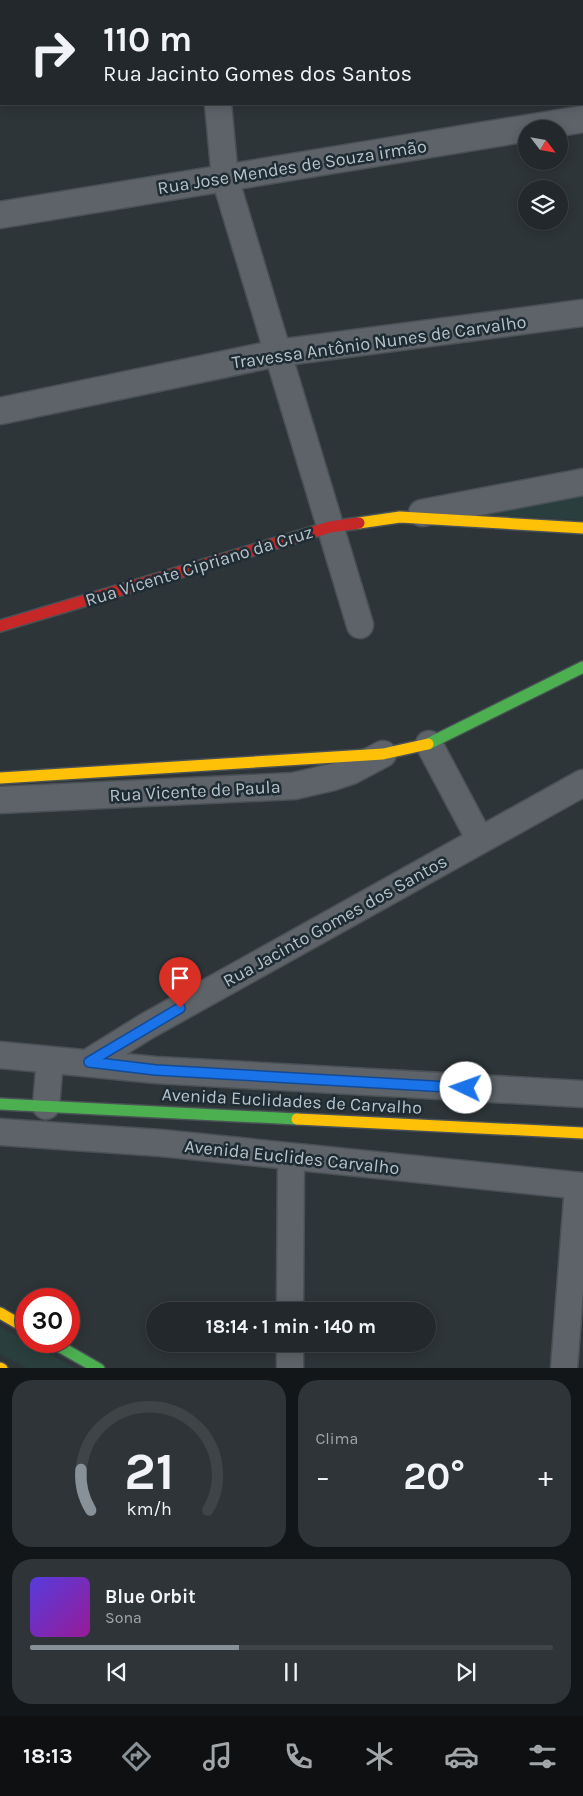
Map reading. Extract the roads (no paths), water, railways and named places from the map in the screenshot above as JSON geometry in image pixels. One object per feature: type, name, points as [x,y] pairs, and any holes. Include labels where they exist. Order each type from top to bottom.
[{"type":"main road","name":"Rua Vicente Cipriano da Cruz","points":[[0,626],[330,527],[400,517],[583,528]]},
{"type":"main road","name":"Rua Vicente de Paula","points":[[0,778],[383,754],[429,744],[583,667]]},
{"type":"main road","name":"Avenida Euclidades de Carvalho","points":[[0,1104],[583,1133]]},
{"type":"main road","points":[[0,1313],[15,1322]]},
{"type":"main road","points":[[71,1353],[98,1368]]},
{"type":"street","points":[[218,105],[225,178],[360,625]]},
{"type":"street","name":"Rua Jose Mendes de Souza irmão","points":[[0,215],[583,119]]},
{"type":"street","name":"Travessa Antônio Nunes de Carvalho","points":[[0,411],[278,353],[583,313]]},
{"type":"street","name":"Rua Vicente Cipriano da Cruz","points":[[400,517],[583,482]]},
{"type":"street","points":[[429,744],[480,840]]},
{"type":"street","name":"Rua Vicente de Paula","points":[[0,800],[294,786],[333,778],[383,754]]},
{"type":"street","name":"Rua Jacinto Gomes dos Santos","points":[[89,1062],[156,1022],[583,783]]},
{"type":"street","points":[[0,1055],[89,1062],[156,1070],[583,1094]]},
{"type":"street","points":[[46,1106],[50,1060]]},
{"type":"street","points":[[161,1143],[163,1112]]},
{"type":"street","name":"Avenida Euclides Carvalho","points":[[0,1132],[161,1143],[581,1186]]},
{"type":"street","points":[[290,1302],[291,1157]]},
{"type":"street","points":[[564,1368],[581,1186]]},
{"type":"street","points":[[290,1352],[290,1368]]}]
